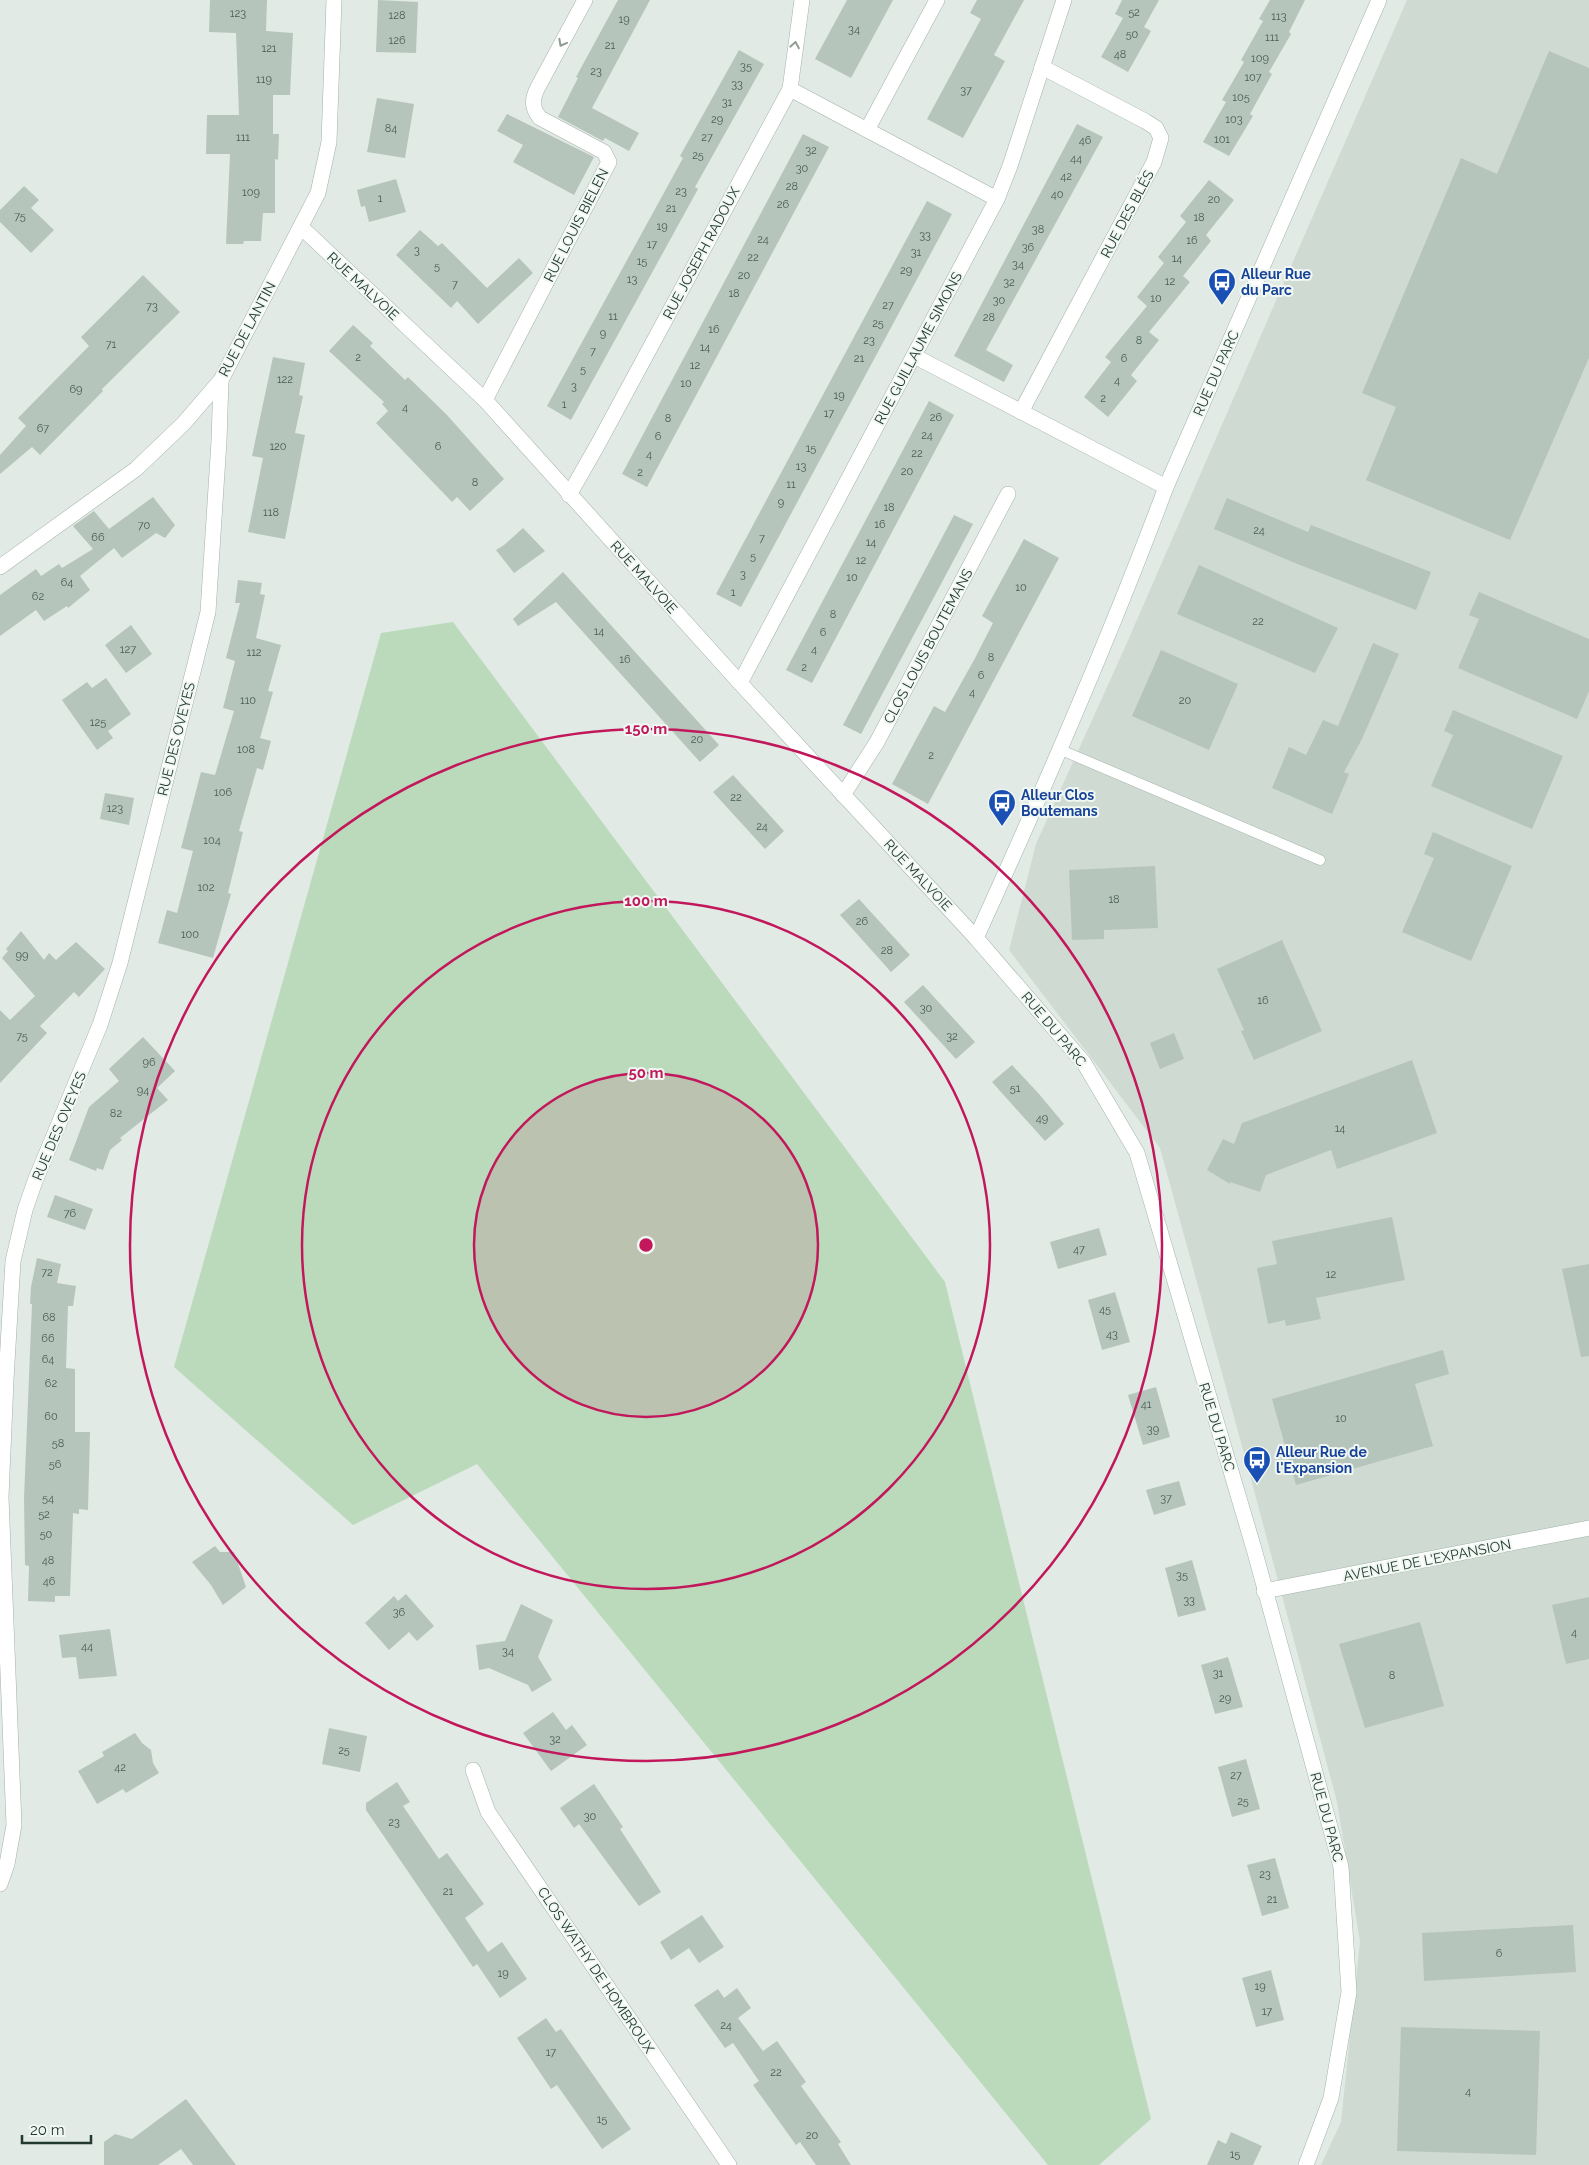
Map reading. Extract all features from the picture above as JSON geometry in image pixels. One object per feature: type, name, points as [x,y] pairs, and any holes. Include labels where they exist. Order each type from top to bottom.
[{"type":"street","name":"RUE DE LANTIN","points":[[0,567],[136,469],[184,423],[221,380],[318,193],[329,142],[334,0]]},
{"type":"street","name":"RUE LOUIS BIELEN","points":[[485,400],[609,162],[604,152],[540,118],[533,110],[533,101],[538,87],[585,0]]},
{"type":"street","name":"RUE JOSEPH RADOUX","points":[[568,495],[597,446],[790,89],[802,0]]},
{"type":"street","points":[[867,130],[937,0]]},
{"type":"street","name":"RUE GUILLAUME SIMONS","points":[[740,682],[997,199],[1010,166],[1064,0]]},
{"type":"street","name":"RUE DU PARC","points":[[1306,2165],[1331,2098],[1349,1992],[1341,1867],[1264,1592],[1254,1549],[1137,1154],[1084,1063],[976,938],[1061,750],[1166,487],[1379,0]]},
{"type":"street","name":"RUE DES BLÉS","points":[[1021,412],[1154,162],[1161,138],[1156,128],[1145,121],[1042,67]]},
{"type":"street","points":[[790,89],[997,199]]},
{"type":"street","name":"RUE MALVOIE","points":[[301,227],[485,400],[568,495],[976,938]]},
{"type":"street","points":[[914,356],[1166,487]]},
{"type":"street","name":"RUE DES OVEYES","points":[[0,1884],[14,1825],[1,1506],[5,1389],[13,1261],[22,1219],[35,1181],[100,1025],[120,963],[208,612],[220,441],[221,380]]},
{"type":"street","name":"CLOS LOUIS BOUTEMANS","points":[[844,795],[877,742],[1008,494]]},
{"type":"street","name":"AVENUE DE L'EXPANSION","points":[[1264,1592],[1589,1528]]},
{"type":"street","name":"CLOS WATHY DE HOMBROUX","points":[[473,1770],[488,1812],[729,2165]]},
{"type":"lane","points":[[1061,750],[1320,860]]},
{"type":"shaded area","points":[[1407,0],[1589,0],[1589,2165],[1321,2165],[1341,2122],[1360,1941],[1337,1802],[1160,1148],[1009,950],[1036,844],[1126,645]]},
{"type":"green space","points":[[453,622],[945,1282],[1151,2119],[1099,2165],[1048,2165],[477,1464],[353,1525],[174,1367],[381,633]]},
{"type":"building","points":[[210,0],[267,0],[266,31],[293,33],[290,95],[273,95],[273,134],[279,134],[278,160],[275,159],[275,213],[263,213],[261,241],[226,244],[230,154],[206,154],[207,115],[239,115],[236,33],[209,32]]},
{"type":"building","points":[[378,0],[418,2],[416,53],[376,52]]},
{"type":"building","points":[[618,0],[650,0],[592,108],[639,133],[629,151],[605,138],[603,141],[558,117],[578,78],[576,77]]},
{"type":"building","points":[[847,0],[893,0],[851,78],[815,59]]},
{"type":"building","points":[[977,0],[1024,0],[994,55],[1005,61],[963,138],[927,119],[981,19],[970,13]]},
{"type":"building","points":[[1122,0],[1159,0],[1144,27],[1151,31],[1128,72],[1101,57],[1123,18],[1115,14]]},
{"type":"building","points":[[1270,0],[1305,0],[1289,32],[1291,34],[1269,72],[1272,74],[1250,114],[1253,116],[1229,156],[1203,142],[1226,102],[1222,100],[1244,62],[1241,60],[1263,21],[1259,19]]},
{"type":"building","points":[[739,50],[764,64],[695,187],[698,189],[571,420],[547,406],[683,158],[680,156]]},
{"type":"building","points":[[1549,51],[1589,68],[1589,358],[1510,540],[1366,480],[1396,407],[1362,393],[1461,158],[1497,174]]},
{"type":"building","points":[[377,98],[414,104],[405,158],[367,152]]},
{"type":"building","points":[[507,114],[594,157],[574,195],[513,162],[523,145],[497,131]]},
{"type":"building","points":[[1077,124],[1103,137],[986,350],[1013,365],[1004,382],[954,356]]},
{"type":"building","points":[[803,134],[829,147],[647,487],[622,474]]},
{"type":"building","points":[[396,179],[406,212],[369,222],[365,206],[361,207],[357,190]]},
{"type":"building","points":[[1209,180],[1234,200],[1206,235],[1211,241],[1183,276],[1190,282],[1149,332],[1159,340],[1131,375],[1137,381],[1108,417],[1084,397],[1111,362],[1105,357],[1147,306],[1137,297],[1164,263],[1158,257],[1186,222],[1180,216]]},
{"type":"building","points":[[24,186],[39,200],[31,208],[54,230],[31,253],[0,222],[0,210]]},
{"type":"building","points":[[927,201],[952,214],[741,607],[716,594]]},
{"type":"building","points":[[420,230],[438,246],[442,243],[487,288],[519,258],[533,273],[478,324],[457,301],[451,308],[396,255]]},
{"type":"building","points":[[143,275],[180,312],[102,389],[103,391],[40,455],[32,447],[0,474],[0,455],[26,426],[18,418],[89,346],[81,337]]},
{"type":"building","points":[[353,325],[373,343],[370,346],[405,380],[408,377],[447,415],[504,479],[470,511],[457,497],[452,502],[376,423],[388,411],[382,404],[384,402],[329,351]]},
{"type":"building","points":[[273,357],[305,363],[299,395],[303,396],[295,433],[305,435],[285,539],[248,532],[263,458],[252,456]]},
{"type":"building","points":[[929,401],[954,415],[812,683],[786,670]]},
{"type":"building","points":[[153,497],[175,525],[165,538],[156,533],[122,558],[114,548],[80,576],[90,590],[68,608],[67,606],[44,621],[36,610],[0,636],[0,595],[36,569],[41,576],[59,564],[62,568],[93,549],[73,526],[94,511],[109,529]]},
{"type":"building","points":[[1227,498],[1308,532],[1311,525],[1431,572],[1416,610],[1214,529]]},
{"type":"building","points":[[954,515],[973,524],[861,734],[843,725]]},
{"type":"building","points":[[523,528],[545,551],[514,573],[496,550]]},
{"type":"building","points":[[1024,539],[1059,558],[928,804],[892,784],[934,706],[945,712],[974,660],[993,623],[982,616]]},
{"type":"building","points":[[1199,565],[1338,628],[1315,673],[1177,614]]},
{"type":"building","points":[[563,572],[719,745],[700,762],[556,602],[518,626],[513,619]]},
{"type":"building","points":[[238,580],[262,583],[260,594],[265,595],[256,638],[281,645],[268,691],[273,692],[260,738],[271,741],[263,770],[257,768],[239,831],[243,832],[228,893],[231,894],[213,958],[158,943],[167,910],[177,913],[193,851],[181,848],[201,772],[215,775],[234,711],[223,708],[235,661],[226,658],[240,603],[235,603]]},
{"type":"building","points":[[1479,592],[1589,639],[1589,691],[1577,719],[1458,668],[1479,619],[1469,615]]},
{"type":"building","points":[[131,625],[152,654],[126,673],[105,645]]},
{"type":"building","points":[[1373,643],[1399,654],[1362,739],[1344,772],[1349,774],[1332,814],[1272,788],[1289,747],[1306,755],[1323,720],[1338,726]]},
{"type":"building","points":[[1161,650],[1238,684],[1209,750],[1132,716]]},
{"type":"building","points":[[106,678],[131,714],[108,731],[113,738],[97,750],[62,700],[87,682],[92,688]]},
{"type":"building","points":[[1453,710],[1563,756],[1532,829],[1431,786],[1453,735],[1444,731]]},
{"type":"building","points":[[733,775],[784,831],[765,849],[713,792]]},
{"type":"building","points":[[105,793],[134,798],[129,825],[100,819]]},
{"type":"building","points":[[1433,832],[1512,866],[1471,961],[1402,932],[1434,858],[1424,854]]},
{"type":"building","points":[[1155,866],[1158,928],[1104,930],[1104,939],[1072,940],[1069,870]]},
{"type":"building","points":[[859,899],[910,955],[891,972],[840,915]]},
{"type":"building","points":[[21,931],[44,960],[49,953],[56,960],[76,942],[105,969],[79,997],[74,992],[40,1026],[47,1033],[0,1083],[0,1010],[10,1020],[35,996],[2,958],[8,951],[6,949]]},
{"type":"building","points":[[1282,940],[1322,1031],[1254,1060],[1241,1031],[1244,1030],[1217,969]]},
{"type":"building","points":[[923,985],[975,1042],[956,1059],[904,1002]]},
{"type":"building","points":[[1174,1033],[1184,1059],[1160,1069],[1150,1043]]},
{"type":"building","points":[[143,1037],[175,1071],[157,1088],[168,1100],[120,1138],[122,1140],[110,1150],[103,1170],[97,1168],[96,1171],[69,1160],[89,1107],[119,1081],[109,1069]]},
{"type":"building","points":[[1412,1060],[1437,1133],[1337,1169],[1331,1150],[1266,1175],[1260,1192],[1230,1182],[1230,1184],[1207,1170],[1223,1139],[1234,1144],[1242,1123]]},
{"type":"building","points":[[1012,1065],[1064,1124],[1045,1141],[992,1082]]},
{"type":"building","points":[[55,1195],[93,1209],[85,1230],[47,1217]]},
{"type":"building","points":[[1392,1217],[1405,1280],[1316,1298],[1321,1319],[1286,1326],[1285,1320],[1268,1324],[1257,1268],[1277,1264],[1272,1241]]},
{"type":"building","points":[[1099,1228],[1107,1255],[1058,1269],[1050,1242]]},
{"type":"building","points":[[37,1258],[61,1264],[57,1283],[76,1286],[73,1306],[68,1306],[66,1368],[75,1369],[75,1432],[90,1432],[88,1510],[79,1509],[79,1514],[73,1513],[70,1596],[55,1596],[55,1602],[28,1601],[29,1566],[25,1565],[24,1498],[32,1304],[30,1304],[31,1287]]},
{"type":"building","points":[[1589,1264],[1589,1356],[1581,1357],[1562,1269]]},
{"type":"building","points":[[1115,1292],[1130,1342],[1102,1350],[1088,1300]]},
{"type":"building","points":[[1443,1350],[1449,1374],[1415,1384],[1433,1446],[1296,1485],[1272,1399]]},
{"type":"building","points":[[1156,1387],[1170,1437],[1143,1445],[1128,1395]]},
{"type":"building","points":[[1179,1481],[1186,1505],[1154,1515],[1146,1490]]},
{"type":"building","points":[[215,1546],[220,1552],[234,1552],[246,1587],[223,1605],[211,1585],[192,1562]]},
{"type":"building","points":[[1192,1560],[1206,1610],[1178,1617],[1165,1568]]},
{"type":"building","points":[[406,1594],[434,1626],[417,1641],[409,1632],[389,1650],[365,1623],[394,1596],[398,1601]]},
{"type":"building","points":[[1589,1597],[1589,1659],[1566,1664],[1552,1605]]},
{"type":"building","points":[[521,1604],[553,1620],[538,1657],[552,1680],[532,1692],[528,1685],[489,1668],[479,1670],[476,1645],[505,1641]]},
{"type":"building","points":[[1420,1622],[1444,1706],[1365,1728],[1339,1644]]},
{"type":"building","points":[[110,1629],[117,1676],[79,1679],[76,1657],[62,1658],[59,1635]]},
{"type":"building","points":[[1228,1657],[1243,1707],[1215,1714],[1201,1665]]},
{"type":"building","points":[[553,1712],[566,1730],[572,1725],[587,1745],[551,1771],[523,1733]]},
{"type":"building","points":[[329,1728],[367,1736],[360,1772],[322,1764]]},
{"type":"building","points":[[135,1733],[142,1743],[151,1750],[153,1763],[159,1773],[126,1793],[123,1789],[97,1804],[78,1771],[104,1756],[102,1752]]},
{"type":"building","points":[[1246,1759],[1260,1809],[1232,1817],[1218,1767]]},
{"type":"building","points":[[397,1782],[410,1802],[403,1806],[439,1859],[447,1853],[484,1904],[465,1918],[488,1952],[502,1942],[527,1979],[500,1998],[477,1964],[473,1967],[366,1810],[366,1803]]},
{"type":"building","points":[[594,1784],[623,1827],[620,1829],[661,1892],[639,1906],[579,1824],[574,1828],[560,1808]]},
{"type":"building","points":[[1275,1858],[1289,1908],[1262,1916],[1247,1865]]},
{"type":"building","points":[[702,1915],[724,1947],[699,1963],[689,1948],[671,1960],[660,1942]]},
{"type":"building","points":[[1573,1925],[1576,1972],[1424,1981],[1422,1933]]},
{"type":"building","points":[[1271,1970],[1284,2020],[1256,2027],[1242,1978]]},
{"type":"building","points":[[737,1988],[751,2008],[738,2018],[763,2051],[777,2041],[806,2082],[801,2086],[841,2142],[838,2144],[851,2165],[816,2165],[800,2142],[796,2145],[753,2085],[759,2081],[733,2043],[725,2048],[694,2005],[718,1989],[724,1998]]},
{"type":"building","points":[[546,2018],[556,2032],[561,2029],[631,2129],[602,2149],[557,2085],[551,2089],[517,2038]]},
{"type":"building","points":[[1401,2027],[1540,2031],[1536,2155],[1397,2151]]},
{"type":"building","points":[[186,2099],[236,2165],[193,2165],[181,2149],[158,2165],[104,2165],[104,2142],[115,2134],[132,2139]]},
{"type":"building","points":[[1231,2132],[1262,2146],[1253,2165],[1207,2165],[1218,2140],[1226,2144]]},
{"type":"place","name":"Alleur Rue du Parc","points":[[1222,306]]},
{"type":"place","name":"Alleur Clos Boutemans","points":[[1002,827]]},
{"type":"place","name":"Alleur Rue de l'Expansion","points":[[1257,1484]]}]
